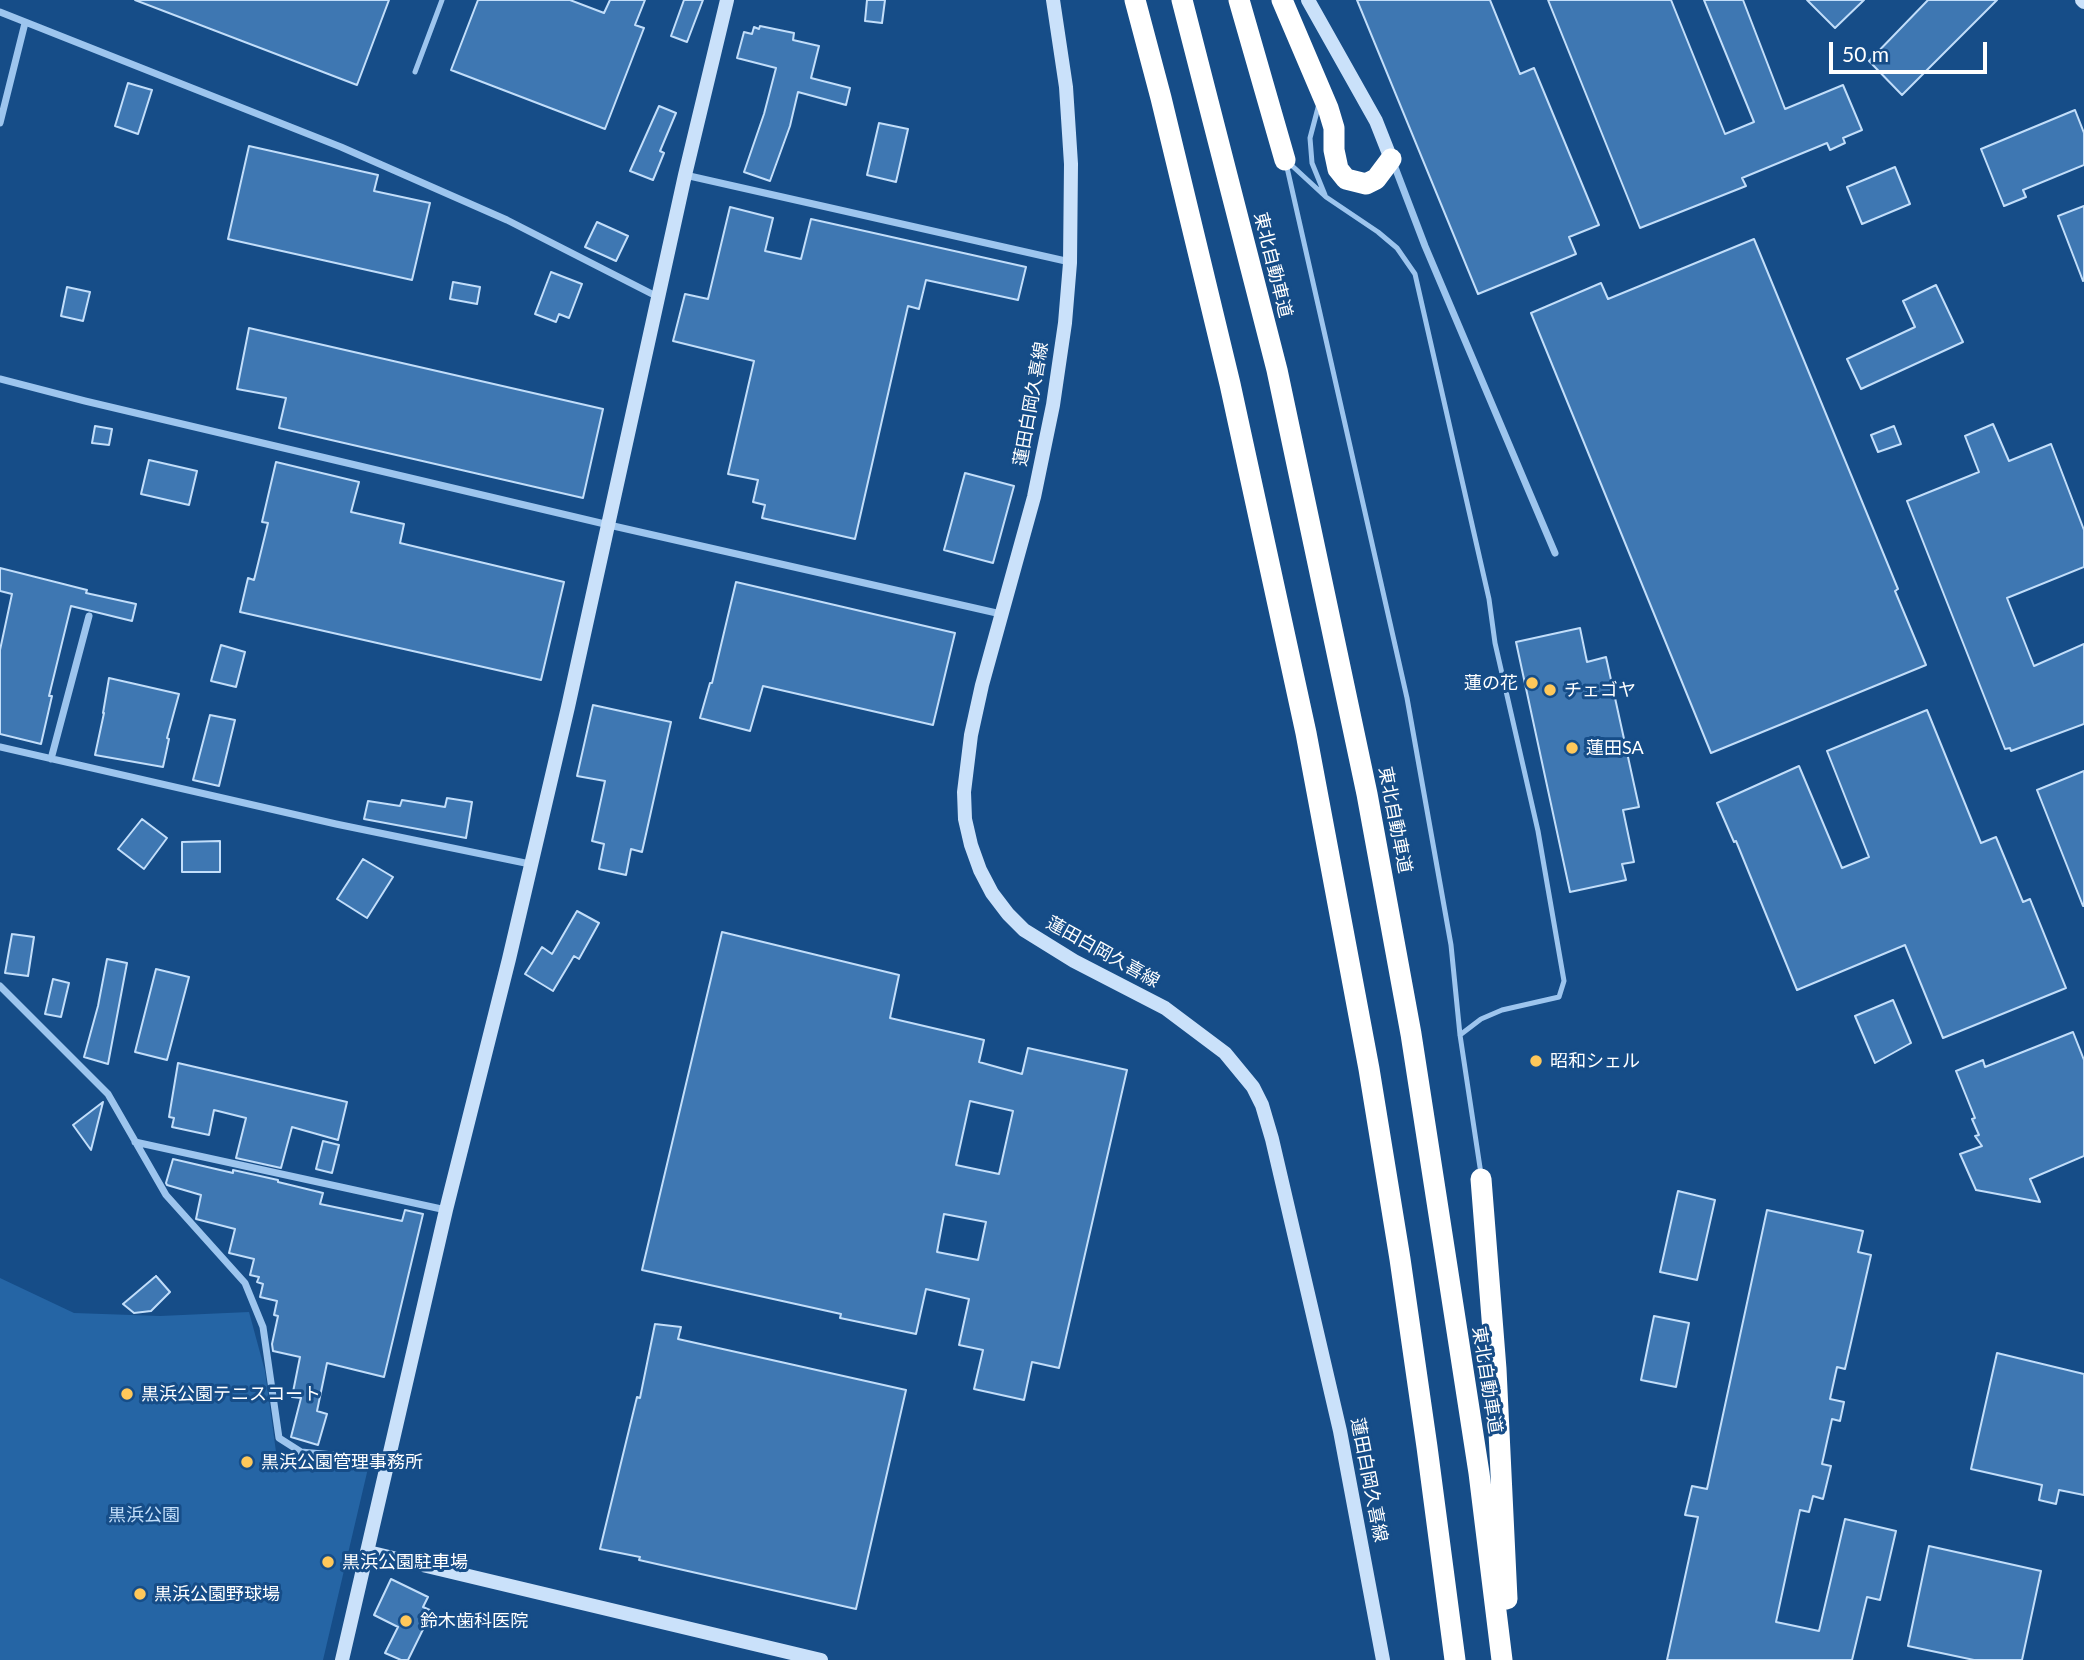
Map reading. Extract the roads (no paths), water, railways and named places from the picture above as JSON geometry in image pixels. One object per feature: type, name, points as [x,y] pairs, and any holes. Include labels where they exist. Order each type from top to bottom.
[{"type":"highway","points":[[1135,0],[1230,384],[1308,747],[1369,1069],[1400,1259],[1455,1660]]},
{"type":"highway","name":"東北自動車道","points":[[1182,0],[1277,370],[1367,794],[1411,1034],[1479,1473],[1504,1660]]},
{"type":"highway","points":[[1239,0],[1285,160]]},
{"type":"highway","points":[[1282,0],[1332,120],[1338,169],[1346,179],[1359,184],[1370,183],[1391,159]]},
{"type":"highway","points":[[1481,1179],[1496,1369],[1508,1604],[1504,1660]]},
{"type":"street","points":[[342,1660],[446,1210],[509,960],[609,524],[685,175],[727,0]]},
{"type":"street","name":"蓮田白岡久喜線","points":[[1053,0],[1069,126],[1072,191],[1065,323],[1051,417],[1034,497],[982,685],[971,735],[964,792],[965,819],[980,870],[1008,914],[1024,930],[1074,961],[1175,1015],[1225,1053],[1253,1087],[1262,1105],[1340,1431],[1383,1660]]},
{"type":"street","points":[[1308,0],[1376,121],[1430,258],[1555,553]]},
{"type":"street","points":[[0,12],[341,147],[507,219],[658,297]]},
{"type":"street","points":[[0,123],[3,100],[25,23]]},
{"type":"street","points":[[685,175],[1070,263]]},
{"type":"street","points":[[0,379],[1003,615]]},
{"type":"street","points":[[51,759],[89,616]]},
{"type":"street","points":[[0,747],[336,824],[530,864]]},
{"type":"street","points":[[0,986],[108,1094],[166,1195],[245,1283],[263,1327],[279,1438],[300,1452],[390,1460]]},
{"type":"street","points":[[135,1142],[446,1210]]},
{"type":"street","points":[[368,1552],[821,1660]]},
{"type":"lane","points":[[415,72],[442,0]]},
{"type":"lane","points":[[1321,90],[1310,138],[1312,163],[1326,197]]},
{"type":"lane","points":[[1285,160],[1326,197],[1397,248],[1415,274],[1489,599],[1495,643],[1538,831],[1564,981],[1559,997],[1492,1014],[1460,1035]]},
{"type":"lane","points":[[1285,160],[1407,698],[1451,945],[1460,1035],[1481,1179]]},
{"type":"place","name":"蓮の花","points":[[1532,683]]},
{"type":"place","name":"チェゴヤ","points":[[1550,690]]},
{"type":"place","name":"蓮田SA","points":[[1572,748]]},
{"type":"place","name":"昭和シェル","points":[[1536,1061]]},
{"type":"place","name":"黒浜公園テニスコート","points":[[127,1394]]},
{"type":"place","name":"黒浜公園管理事務所","points":[[247,1462]]},
{"type":"place","name":"黒浜公園駐車場","points":[[328,1562]]},
{"type":"place","name":"黒浜公園野球場","points":[[140,1594]]},
{"type":"place","name":"鈴木歯科医院","points":[[406,1621]]},
{"type":"park label","name":"黒浜公園","points":[[144,1515]]}]
